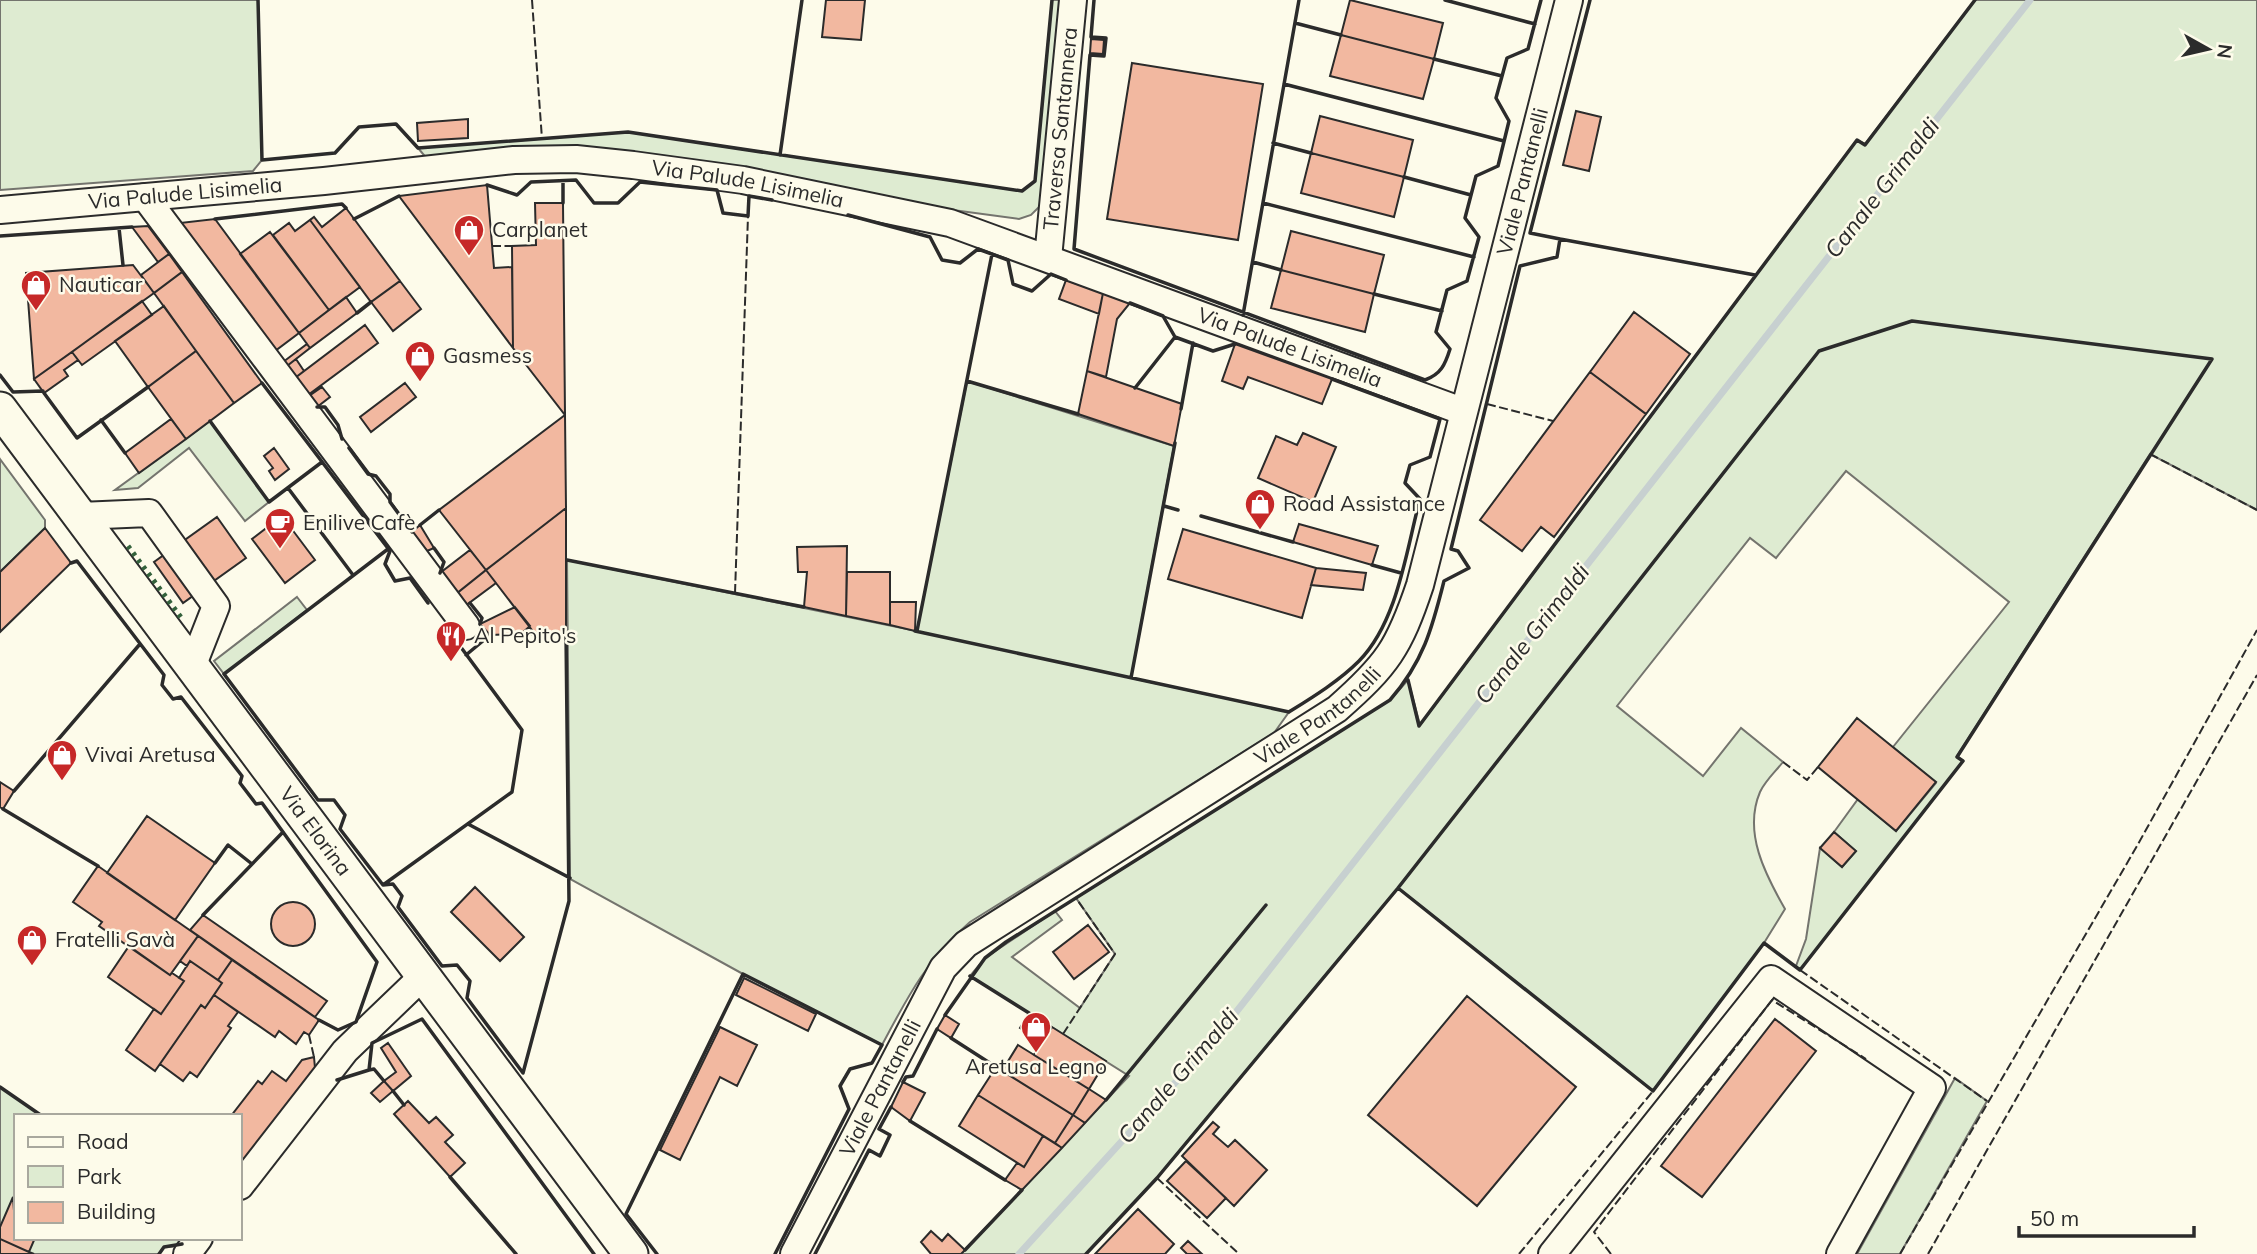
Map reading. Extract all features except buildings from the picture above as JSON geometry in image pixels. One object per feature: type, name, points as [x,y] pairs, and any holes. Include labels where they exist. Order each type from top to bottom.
[{"type":"main road","name":"Via Elorina","points":[[0,409],[631,1254]]},
{"type":"street","name":"Traversa Santannera","points":[[1048,258],[1073,0]]},
{"type":"street","name":"Viale Pantanelli","points":[[794,1254],[932,984],[950,960],[966,944],[1337,709],[1376,675],[1391,654],[1408,621],[1420,584],[1569,0]]},
{"type":"street","name":"Via Palude Lisimelia","points":[[0,210],[514,160],[576,159],[743,180],[950,223],[1462,411]]},
{"type":"street","points":[[145,197],[466,626]]},
{"type":"street","points":[[80,516],[149,513],[216,606],[192,667]]},
{"type":"street","points":[[242,1183],[345,1051],[423,976]]},
{"type":"street","points":[[1552,1254],[1771,979],[1933,1088],[1840,1254]]},
{"type":"green space","points":[[0,0],[258,0],[262,160],[253,171],[0,190]]},
{"type":"green space","points":[[1052,0],[1064,0],[1042,204],[1031,215],[1019,219],[923,206],[817,185],[428,160],[418,148],[628,132],[1022,191],[1035,181]]},
{"type":"green space","points":[[1975,0],[2257,0],[2257,510],[2150,454],[1957,756],[1963,761],[1800,970],[1796,966],[1806,939],[1820,848],[1842,867],[1856,851],[1834,832],[1858,799],[1896,831],[1936,783],[1893,747],[2009,602],[1846,471],[1776,558],[1750,538],[1617,706],[1703,776],[1741,728],[1783,762],[1760,792],[1754,822],[1755,837],[1764,867],[1785,909],[1764,943],[1653,1091],[1398,888],[1157,1178],[1086,1254],[961,1254],[1129,1076],[970,976],[985,958],[1055,911],[1062,920],[1012,957],[1080,1008],[1115,954],[1076,898],[1390,700],[1408,680],[1420,725],[1857,140],[1865,144]]},
{"type":"green space","points":[[967,381],[1174,446],[1131,678],[1289,712],[1274,733],[970,922],[930,964],[882,1045],[743,974],[570,879],[567,560],[917,631]]},
{"type":"green space","points":[[210,421],[269,502],[245,521],[189,448],[138,488],[115,490]]},
{"type":"green space","points":[[0,459],[45,520],[45,528],[0,572]]},
{"type":"green space","points":[[297,597],[307,610],[224,674],[214,661]]},
{"type":"green space","points":[[1955,1078],[1987,1101],[1900,1254],[1857,1254]]},
{"type":"green space","points":[[0,1087],[39,1114],[14,1114],[14,1240],[185,1240],[181,1246],[164,1247],[159,1254],[0,1254]]},
{"type":"waterway","name":"Canale Grimaldi","points":[[1019,1254],[1215,1039],[2030,0]]},
{"type":"hedge","points":[[128,546],[183,620]]},
{"type":"fence","points":[[532,0],[542,139]]},
{"type":"fence","points":[[735,593],[748,216]]},
{"type":"fence","points":[[492,246],[512,246]]},
{"type":"fence","points":[[1487,404],[1553,421]]},
{"type":"fence","points":[[2150,454],[2257,510]]},
{"type":"fence","points":[[1900,1254],[2137,846],[2257,630]]},
{"type":"fence","points":[[1928,1254],[2257,675]]},
{"type":"fence","points":[[1783,762],[1807,780],[1818,767]]},
{"type":"fence","points":[[1063,1034],[1115,954],[1076,898]]},
{"type":"fence","points":[[1800,970],[1987,1101]]},
{"type":"fence","points":[[1611,1254],[1594,1232],[1772,1000],[1866,1059]]},
{"type":"fence","points":[[309,1035],[314,1057]]},
{"type":"fence","points":[[1519,1254],[1653,1091]]},
{"type":"fence","points":[[1157,1178],[1239,1254]]},
{"type":"wall","points":[[258,0],[262,160],[335,153],[359,127],[396,124],[418,148],[628,132],[1022,191],[1035,181],[1052,0]]},
{"type":"wall","points":[[780,155],[802,0]]},
{"type":"wall","points":[[1094,0],[1091,37],[1106,38],[1104,56],[1090,55],[1074,249],[1425,380],[1439,372],[1446,360],[1450,349],[1436,332],[1447,290],[1467,281],[1479,237],[1465,218],[1476,176],[1498,166],[1509,121],[1496,98],[1507,58],[1528,49],[1541,0]]},
{"type":"wall","points":[[1243,315],[1299,0]]},
{"type":"wall","points":[[1445,0],[1535,24]]},
{"type":"wall","points":[[1560,239],[1530,233],[1590,0]]},
{"type":"wall","points":[[1408,680],[1419,726],[1857,140],[1865,145],[1975,0]]},
{"type":"wall","points":[[1295,23],[1341,35]]},
{"type":"wall","points":[[1434,59],[1502,76]]},
{"type":"wall","points":[[1284,84],[1504,141]]},
{"type":"wall","points":[[1273,143],[1311,153]]},
{"type":"wall","points":[[1404,177],[1471,195]]},
{"type":"wall","points":[[487,185],[517,195],[531,182],[576,180],[594,203],[618,203],[640,182],[717,190],[723,213],[748,216],[749,196],[772,200]]},
{"type":"wall","points":[[563,181],[563,203]]},
{"type":"wall","points":[[354,219],[399,196]]},
{"type":"wall","points":[[1263,203],[1474,257]]},
{"type":"wall","points":[[215,219],[342,204],[346,208]]},
{"type":"wall","points":[[848,215],[930,237],[942,260],[960,263],[978,249],[1008,260],[1013,284],[1032,291],[1051,274],[1066,280]]},
{"type":"wall","points":[[0,236],[132,227]]},
{"type":"wall","points":[[119,228],[123,265]]},
{"type":"wall","points":[[945,1015],[985,958],[1006,942],[1390,700],[1401,686],[1425,644],[1444,581],[1469,568],[1458,551],[1451,549],[1520,266],[1557,257],[1560,239],[1755,275]]},
{"type":"wall","points":[[917,631],[992,254]]},
{"type":"wall","points":[[1253,262],[1281,270]]},
{"type":"wall","points":[[1374,294],[1442,311]]},
{"type":"wall","points":[[357,313],[371,302]]},
{"type":"wall","points":[[1130,303],[1163,316],[1175,337],[1213,351],[1235,344]]},
{"type":"wall","points":[[1086,1254],[1157,1178],[1398,888],[1819,351],[1912,321],[2212,359],[1957,757],[1963,761],[1800,970],[1764,943],[1653,1091],[1398,888]]},
{"type":"wall","points":[[1135,388],[1175,337]]},
{"type":"wall","points":[[1181,409],[1193,343]]},
{"type":"wall","points":[[0,375],[13,392],[43,391]]},
{"type":"wall","points":[[915,631],[1289,712],[1326,688],[1359,661],[1383,626],[1399,584],[1420,499],[1405,483],[1410,465],[1430,457],[1440,419],[1332,379]]},
{"type":"wall","points":[[967,381],[1078,414]]},
{"type":"wall","points":[[262,383],[390,551],[385,564],[395,581],[410,578],[428,603]]},
{"type":"wall","points":[[44,393],[77,438],[148,387]]},
{"type":"wall","points":[[317,407],[325,407],[338,425],[342,439]]},
{"type":"wall","points":[[101,420],[125,453]]},
{"type":"wall","points":[[210,421],[269,502],[322,462]]},
{"type":"wall","points":[[1131,678],[1175,443]]},
{"type":"wall","points":[[349,448],[368,474],[376,476],[390,494],[390,502],[412,532]]},
{"type":"wall","points":[[288,488],[353,575]]},
{"type":"wall","points":[[1164,506],[1178,510]]},
{"type":"wall","points":[[420,525],[439,510]]},
{"type":"wall","points":[[1201,516],[1293,542]]},
{"type":"wall","points":[[434,548],[444,562],[440,573]]},
{"type":"wall","points":[[388,549],[224,674],[318,800],[334,800],[345,815],[340,829],[383,885],[393,884],[402,896],[398,907],[442,966],[457,965],[470,981],[467,998],[523,1073],[569,901],[566,633]]},
{"type":"wall","points":[[567,560],[804,607]]},
{"type":"wall","points":[[71,563],[77,561],[164,675],[162,685],[173,699],[181,697],[242,776],[240,783],[256,804],[262,803],[377,962],[356,1022],[338,1030],[319,1020]]},
{"type":"wall","points":[[1372,565],[1401,573]]},
{"type":"wall","points":[[470,603],[482,618],[480,624]]},
{"type":"wall","points":[[521,634],[535,634]]},
{"type":"wall","points":[[466,655],[490,635]]},
{"type":"wall","points":[[14,791],[140,644]]},
{"type":"wall","points":[[383,885],[512,792],[522,730],[460,646]]},
{"type":"wall","points":[[3,809],[98,866]]},
{"type":"wall","points":[[468,824],[570,878]]},
{"type":"wall","points":[[203,915],[283,832]]},
{"type":"wall","points":[[215,863],[228,845],[252,864]]},
{"type":"wall","points":[[1106,1100],[1266,905]]},
{"type":"wall","points":[[657,1254],[626,1214],[743,974],[882,1045],[872,1063],[850,1069],[840,1086],[849,1109],[775,1254]]},
{"type":"wall","points":[[970,976],[1029,1013]]},
{"type":"wall","points":[[337,1080],[369,1070],[372,1043],[422,1019],[594,1254]]},
{"type":"wall","points":[[903,1082],[906,1077],[913,1076],[937,1029]]},
{"type":"wall","points":[[951,1038],[996,1067]]},
{"type":"wall","points":[[369,1070],[374,1069],[384,1081]]},
{"type":"wall","points":[[0,1087],[39,1114]]},
{"type":"wall","points":[[393,1091],[404,1105]]},
{"type":"wall","points":[[815,1254],[869,1150],[880,1156],[890,1135],[879,1129],[891,1107]]},
{"type":"wall","points":[[910,1121],[1005,1180]]},
{"type":"wall","points":[[450,1177],[516,1254]]},
{"type":"wall","points":[[965,1250],[1022,1190]]},
{"type":"wall","points":[[159,1254],[164,1247],[182,1244]]},
{"type":"place","name":"Carplanet","points":[[469,257]]},
{"type":"place","name":"Nauticar","points":[[36,312]]},
{"type":"place","name":"Gasmess","points":[[420,383]]},
{"type":"place","name":"Road Assistance","points":[[1260,531]]},
{"type":"place","name":"Enilive Cafè","points":[[280,550]]},
{"type":"place","name":"Al Pepito's","points":[[451,663]]},
{"type":"place","name":"Vivai Aretusa","points":[[62,782]]},
{"type":"place","name":"Fratelli Savà","points":[[32,967]]},
{"type":"place","name":"Aretusa Legno","points":[[1036,1054]]}]
